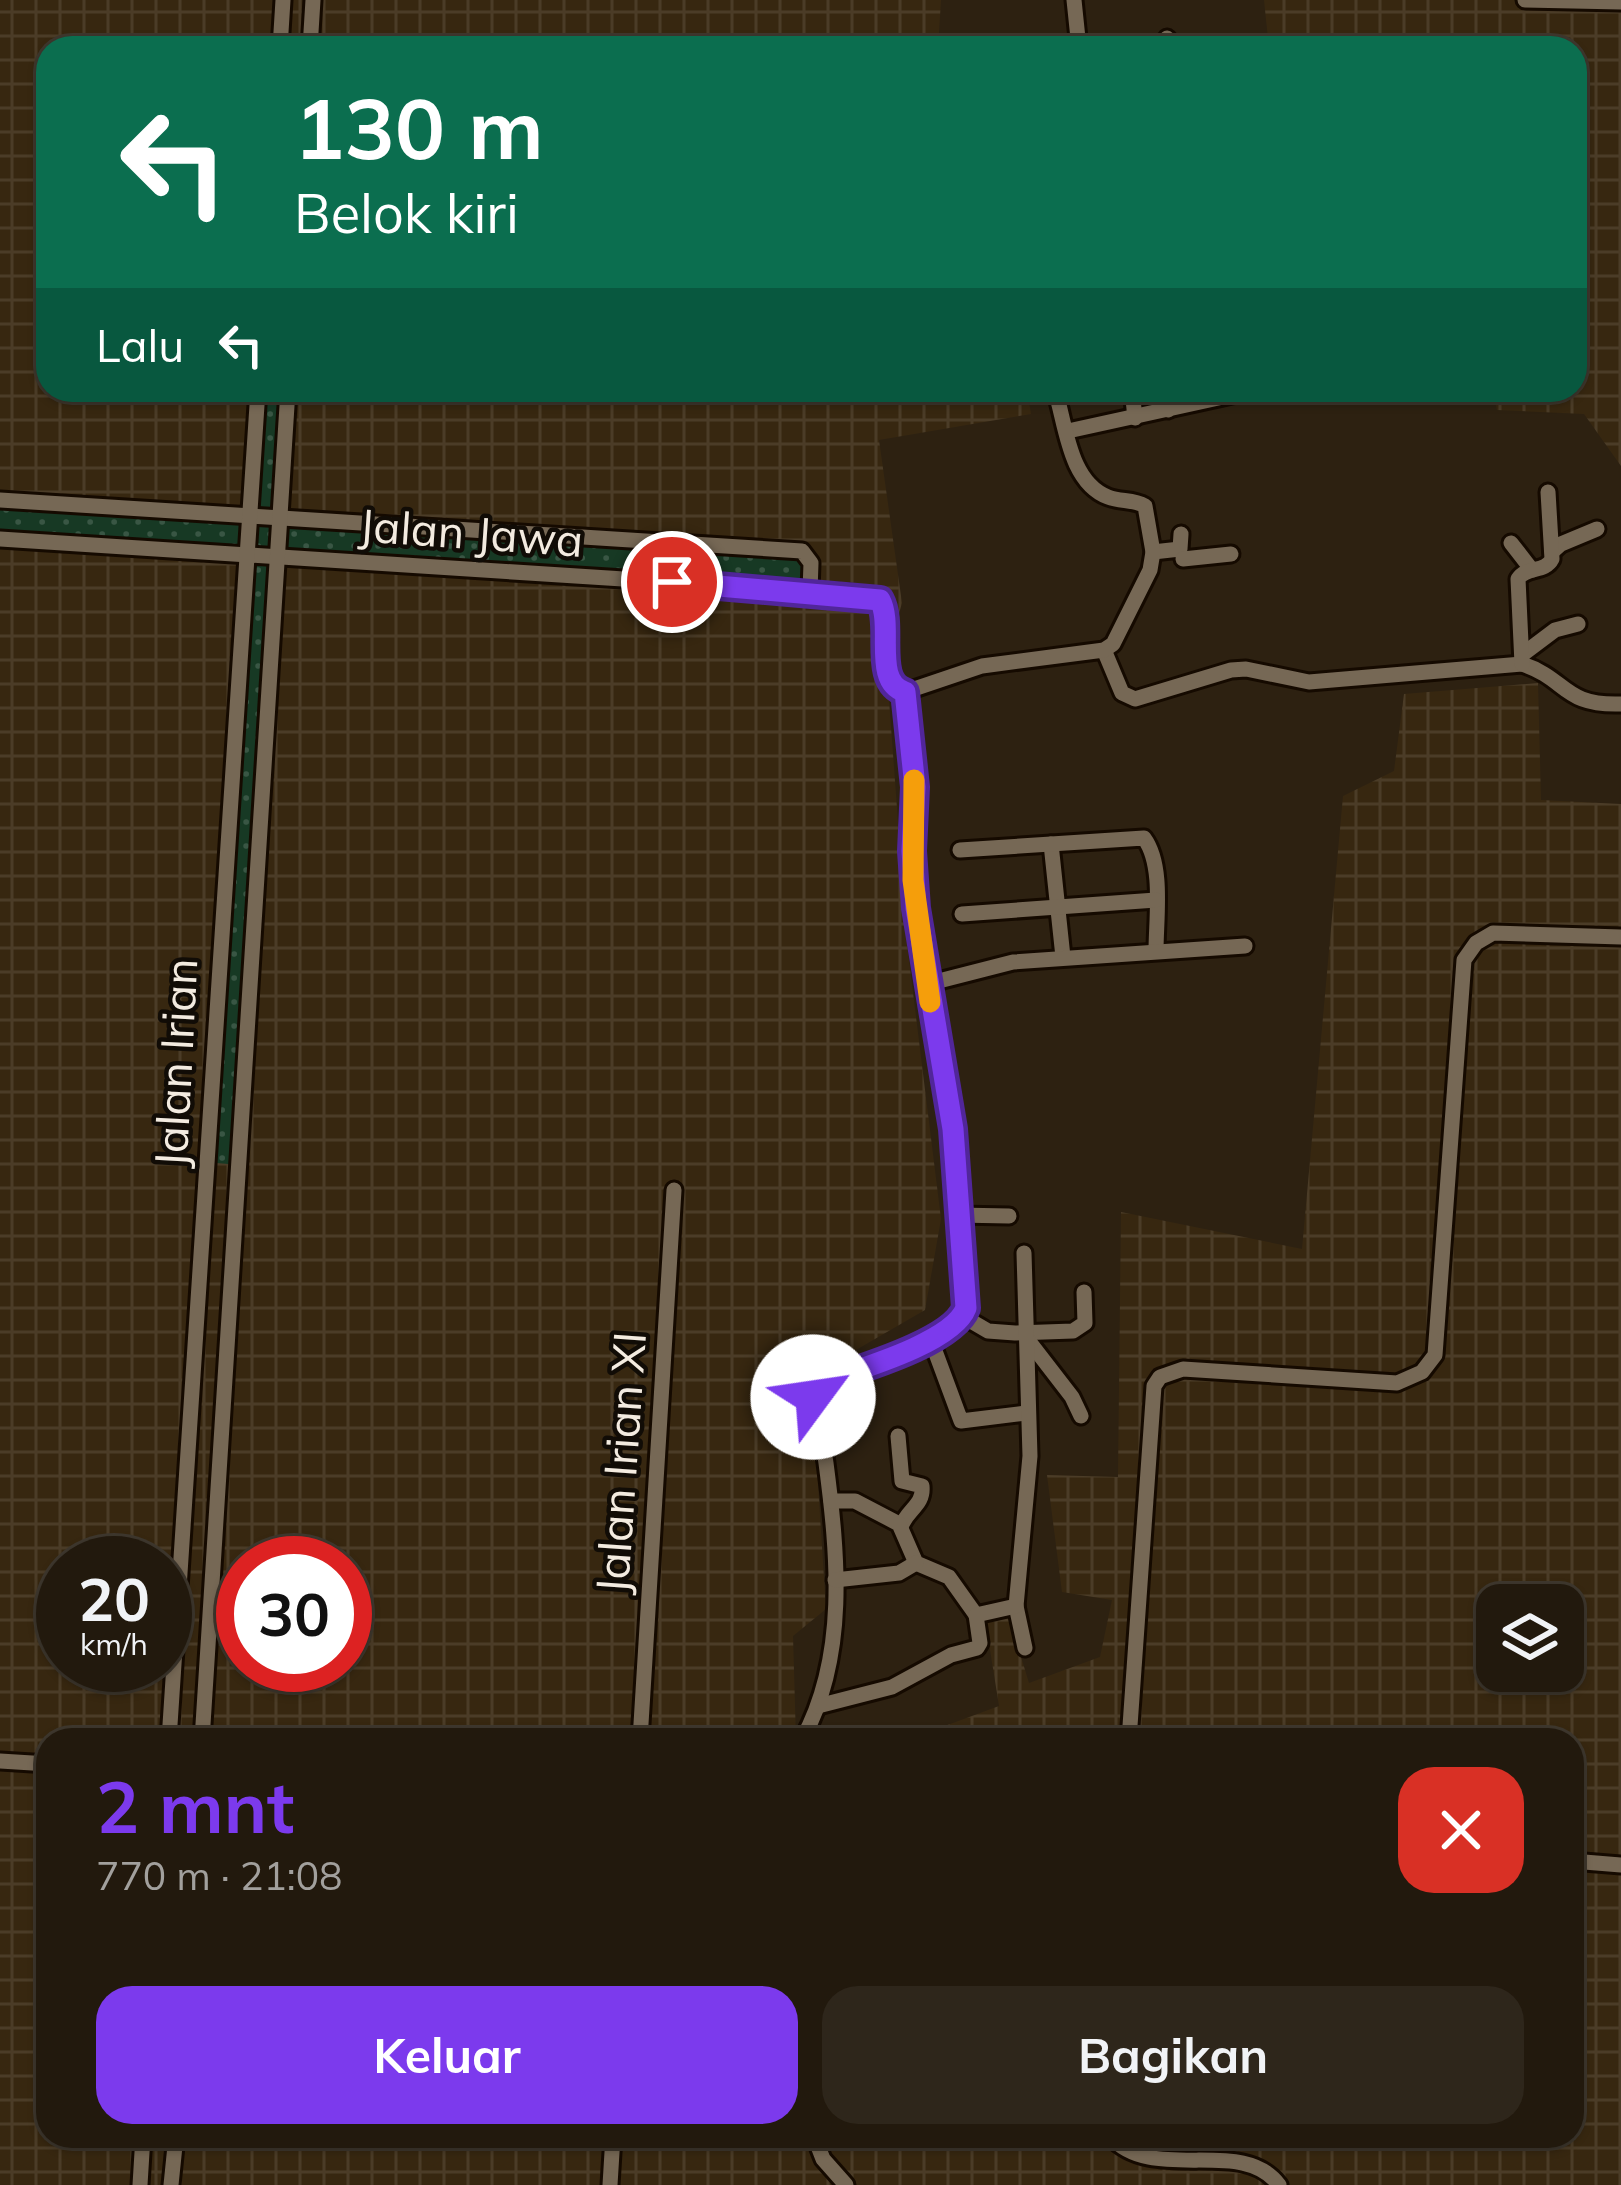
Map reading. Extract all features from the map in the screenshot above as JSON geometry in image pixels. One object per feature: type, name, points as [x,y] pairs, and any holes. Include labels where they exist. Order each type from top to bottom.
[{"type":"street","points":[[281,36],[283,0]]},
{"type":"street","points":[[311,36],[313,0]]},
{"type":"street","points":[[1074,0],[1078,36]]},
{"type":"street","points":[[1525,0],[1621,2]]},
{"type":"street","name":"Jalan Irian","points":[[170,1728],[257,402]]},
{"type":"street","name":"Jalan Irian","points":[[203,1728],[287,402]]},
{"type":"street","points":[[810,591],[880,600],[887,619],[887,677],[893,687],[905,692],[982,666],[1104,650],[1123,632],[1150,570],[1153,552],[1145,506],[1107,497],[1088,482],[1074,463],[1058,402]]},
{"type":"street","points":[[1133,402],[1135,418]]},
{"type":"street","points":[[1167,402],[1168,410]]},
{"type":"street","points":[[1068,431],[1203,402]]},
{"type":"street","points":[[1522,659],[1518,579],[1550,564],[1548,491]]},
{"type":"street","name":"Jalan Jawa","points":[[0,500],[802,551],[811,563],[810,591],[0,539]]},
{"type":"street","points":[[1552,552],[1597,529]]},
{"type":"street","points":[[1511,542],[1532,570]]},
{"type":"street","points":[[1153,552],[1231,554]]},
{"type":"street","points":[[1104,650],[1122,693],[1135,699],[1231,670],[1309,682],[1522,659],[1552,631],[1577,624]]},
{"type":"street","points":[[1522,659],[1580,701],[1621,704]]},
{"type":"street","points":[[808,1728],[832,1649],[835,1580],[831,1501],[814,1389],[931,1340],[964,1317],[967,1298],[953,1129],[913,880],[915,787],[905,692]]},
{"type":"street","points":[[960,850],[1144,838],[1150,844],[1156,900],[1156,951]]},
{"type":"street","points":[[1051,844],[1063,958]]},
{"type":"street","points":[[962,914],[1156,900]]},
{"type":"street","points":[[1130,1728],[1154,1386],[1160,1377],[1183,1369],[1397,1383],[1422,1372],[1435,1354],[1464,960],[1476,943],[1493,933],[1621,937]]},
{"type":"street","points":[[927,983],[1013,962],[1245,946]]},
{"type":"street","points":[[206,1162],[238,1165]]},
{"type":"street","name":"Jalan Irian XI","points":[[641,1728],[674,1190]]},
{"type":"street","points":[[957,1215],[1009,1216]]},
{"type":"street","points":[[1024,1253],[1029,1476],[1016,1606],[1024,1648]]},
{"type":"street","points":[[964,1317],[988,1331],[1028,1336],[1083,1327],[1084,1292]]},
{"type":"street","points":[[1028,1336],[1081,1416]]},
{"type":"street","points":[[931,1340],[961,1420],[1026,1413]]},
{"type":"street","points":[[898,1436],[902,1481],[922,1486],[923,1495],[921,1504],[905,1514],[901,1527]]},
{"type":"street","points":[[831,1501],[855,1501],[901,1527],[916,1564]]},
{"type":"street","points":[[818,1706],[892,1687],[980,1643],[976,1615],[950,1576],[916,1564],[899,1573],[835,1580]]},
{"type":"street","points":[[976,1615],[1016,1606]]},
{"type":"street","points":[[0,1761],[36,1763]]},
{"type":"street","points":[[1584,1862],[1621,1864]]},
{"type":"street","points":[[140,2185],[142,2148]]},
{"type":"street","points":[[171,2185],[175,2148]]},
{"type":"street","points":[[610,2185],[612,2148]]},
{"type":"street","points":[[819,2148],[846,2185]]},
{"type":"street","points":[[1125,2148],[1135,2156],[1250,2164],[1279,2185]]},
{"type":"shaded area","points":[[0,0],[941,0],[939,36],[36,36],[36,402],[1029,402],[1031,414],[879,440],[902,603],[886,659],[907,944],[941,1219],[925,1310],[811,1376],[826,1609],[793,1636],[796,1728],[36,1728],[36,2148],[1584,2148],[1584,1728],[939,1728],[999,1706],[984,1612],[1006,1608],[1029,1683],[1100,1657],[1112,1600],[1062,1592],[1047,1475],[1118,1477],[1121,1212],[1302,1249],[1343,796],[1394,771],[1404,694],[1538,683],[1541,800],[1621,804],[1621,2185],[0,2185]]},
{"type":"shaded area","points":[[1264,0],[1621,0],[1621,466],[1584,414],[1497,410],[1495,402],[1587,402],[1587,36],[1268,36]]},
{"type":"green space","points":[[257,402],[287,402],[280,518],[802,551],[810,591],[278,557],[239,1165],[206,1162],[246,556],[0,539],[0,500],[249,517]]},
{"type":"slow traffic","points":[[914,780],[913,880],[930,1002]]},
{"type":"route","points":[[672,582],[880,600],[887,619],[887,677],[899,692],[905,692],[915,787],[913,880],[953,1129],[966,1308],[964,1317],[931,1340],[822,1382],[813,1397]]}]
